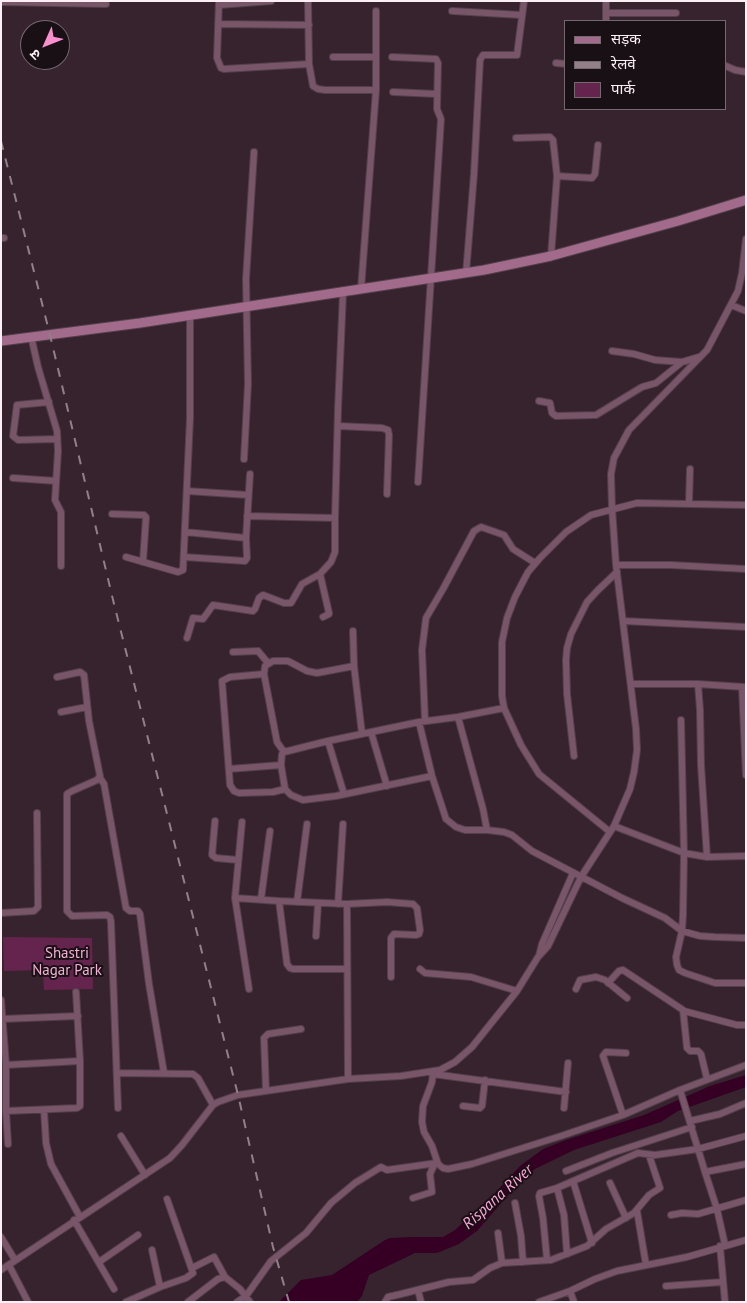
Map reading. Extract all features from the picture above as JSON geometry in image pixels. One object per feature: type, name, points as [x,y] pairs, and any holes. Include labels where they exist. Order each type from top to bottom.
[{"type":"main road","points":[[1,341],[466,274],[551,256],[746,200]]},
{"type":"street","points":[[271,1],[219,3],[217,61],[219,65],[224,69],[310,64]]},
{"type":"street","points":[[308,1],[311,84],[318,89],[376,90]]},
{"type":"street","points":[[466,274],[480,60],[483,55],[517,55],[524,1]]},
{"type":"street","points":[[606,1],[606,20]]},
{"type":"street","points":[[1,2],[106,4]]},
{"type":"street","points":[[361,289],[376,90],[376,11]]},
{"type":"street","points":[[452,11],[521,15]]},
{"type":"street","points":[[606,13],[676,13]]},
{"type":"street","points":[[218,24],[310,25]]},
{"type":"street","points":[[333,57],[375,57]]},
{"type":"street","points":[[392,57],[436,59],[438,63],[436,94],[441,126],[418,482]]},
{"type":"street","points":[[556,63],[564,64]]},
{"type":"street","points":[[727,66],[746,72]]},
{"type":"street","points":[[393,92],[436,94]]},
{"type":"street","points":[[516,138],[553,138],[557,176],[551,256]]},
{"type":"street","points":[[557,176],[592,178],[595,174],[598,146]]},
{"type":"street","points":[[244,458],[248,384],[246,306],[254,152]]},
{"type":"street","points":[[433,1073],[464,1055],[517,992],[538,957],[548,946],[580,877],[612,829],[623,807],[634,772],[636,743],[617,568],[612,508],[612,464],[622,440],[636,422],[702,357],[731,305],[741,282],[746,239]]},
{"type":"street","points":[[187,638],[193,618],[203,619],[212,606],[252,611],[256,609],[258,598],[263,595],[289,604],[302,584],[320,574],[331,562],[335,552],[343,293]]},
{"type":"street","points":[[731,305],[746,311]]},
{"type":"street","points":[[126,557],[181,572],[184,570],[190,418],[190,315]]},
{"type":"street","points":[[31,336],[57,439],[56,500],[61,512],[61,566]]},
{"type":"street","points":[[612,351],[634,354],[655,360],[682,362],[702,357]]},
{"type":"street","points":[[539,401],[550,404],[552,413],[556,416],[596,416],[642,387],[659,381],[682,362]]},
{"type":"street","points":[[49,402],[16,405],[13,436],[18,440],[57,439]]},
{"type":"street","points":[[338,426],[382,428],[388,430],[387,494]]},
{"type":"street","points":[[689,504],[690,469]]},
{"type":"street","points":[[184,557],[243,562],[246,558],[250,474]]},
{"type":"street","points":[[12,478],[56,481]]},
{"type":"street","points":[[187,491],[248,495]]},
{"type":"street","points":[[746,505],[638,503],[591,514],[566,532],[535,564],[515,597],[507,618],[502,642],[502,696],[504,708],[521,745],[539,774],[612,829],[684,853],[707,857],[746,856]]},
{"type":"street","points":[[112,514],[144,515],[146,517],[143,562]]},
{"type":"street","points":[[247,516],[335,518]]},
{"type":"street","points":[[535,564],[513,549],[504,535],[481,527],[474,531],[444,589],[428,612],[424,624],[422,650],[422,721],[432,776],[446,819],[456,828],[487,830],[508,834],[532,851],[580,877],[665,918],[682,931],[715,938],[746,938]]},
{"type":"street","points":[[185,532],[246,538]]},
{"type":"street","points":[[574,756],[567,694],[567,648],[571,634],[587,602],[617,568],[671,565],[746,569]]},
{"type":"street","points":[[320,574],[330,614],[323,617]]},
{"type":"street","points":[[624,621],[746,627]]},
{"type":"street","points":[[353,631],[354,666],[362,734]]},
{"type":"street","points":[[233,652],[258,651],[268,663]]},
{"type":"street","points":[[284,752],[277,742],[264,674],[265,666],[277,660],[288,661],[307,671],[317,673],[354,666]]},
{"type":"street","points":[[57,677],[82,672],[84,675],[87,707],[100,778],[104,784],[126,908],[130,911],[138,911],[140,914],[149,984],[164,1073]]},
{"type":"street","points":[[264,674],[230,677],[222,681],[230,787],[236,792],[258,793],[285,789]]},
{"type":"street","points":[[631,684],[698,684],[744,687],[746,775]]},
{"type":"street","points":[[698,684],[707,857]]},
{"type":"street","points":[[61,712],[87,707]]},
{"type":"street","points":[[284,752],[422,721],[458,717],[504,708]]},
{"type":"street","points":[[458,717],[487,830]]},
{"type":"street","points":[[681,720],[684,853],[682,931],[676,957],[677,965],[681,972],[715,983],[746,983]]},
{"type":"street","points":[[371,732],[387,786]]},
{"type":"street","points":[[328,741],[344,794]]},
{"type":"street","points":[[284,752],[281,765],[285,789],[291,795],[303,800],[387,786],[432,776]]},
{"type":"street","points":[[229,769],[281,765]]},
{"type":"street","points":[[100,778],[67,794],[67,911],[72,916],[107,915],[110,919],[118,1108]]},
{"type":"street","points":[[1,912],[34,911],[38,907],[37,813]]},
{"type":"street","points":[[215,821],[212,855],[216,858],[238,860]]},
{"type":"street","points":[[242,822],[235,898],[248,989]]},
{"type":"street","points":[[297,902],[307,824]]},
{"type":"street","points":[[338,904],[343,824]]},
{"type":"street","points":[[261,899],[270,831]]},
{"type":"street","points":[[538,957],[573,873]]},
{"type":"street","points":[[235,898],[318,904],[387,902],[413,904],[418,908],[420,930],[418,934],[394,934],[391,938],[391,977]]},
{"type":"street","points":[[279,901],[289,966],[293,969],[346,969]]},
{"type":"street","points":[[316,936],[318,904]]},
{"type":"street","points":[[347,904],[348,1079]]},
{"type":"street","points":[[420,969],[425,973],[471,977],[517,992]]},
{"type":"street","points":[[608,983],[619,971],[623,970],[684,1011],[737,1025],[746,1025]]},
{"type":"street","points":[[576,989],[581,980],[596,977],[608,983],[627,998]]},
{"type":"street","points":[[4,1108],[44,1110],[77,1108],[80,1106],[80,1061],[76,992]]},
{"type":"street","points":[[1,1000],[6,1064],[4,1108],[8,1144]]},
{"type":"street","points":[[684,1011],[687,1048],[690,1051],[698,1051],[701,1054],[707,1080]]},
{"type":"street","points":[[2,1019],[78,1016]]},
{"type":"street","points":[[266,1091],[264,1038],[268,1034],[301,1029]]},
{"type":"street","points":[[623,1115],[603,1056],[606,1052],[626,1053]]},
{"type":"street","points":[[6,1064],[80,1061]]},
{"type":"street","points":[[564,1108],[568,1063]]},
{"type":"street","points":[[433,1073],[432,1082],[423,1106],[422,1122],[424,1132],[434,1151],[436,1163],[440,1167],[448,1169],[472,1164],[623,1115],[746,1066]]},
{"type":"street","points":[[117,1073],[190,1073],[196,1075],[212,1105]]},
{"type":"street","points":[[1,1270],[170,1158],[182,1146],[212,1105],[224,1099],[238,1095],[348,1079],[433,1073],[566,1092]]},
{"type":"street","points":[[463,1106],[480,1108],[482,1106],[485,1080]]},
{"type":"street","points":[[681,1092],[717,1209],[723,1245],[725,1302]]},
{"type":"street","points":[[566,1171],[727,1112],[746,1103]]},
{"type":"street","points":[[44,1110],[46,1143],[51,1164],[77,1219],[114,1289]]},
{"type":"street","points":[[121,1136],[144,1175]]},
{"type":"street","points":[[547,1260],[543,1218],[538,1196],[540,1193],[557,1188],[632,1155],[641,1153],[649,1155],[698,1149],[746,1136]]},
{"type":"street","points":[[385,1302],[388,1298],[449,1282],[473,1280],[490,1268],[502,1263],[547,1260],[592,1243],[606,1229],[637,1211],[648,1195],[660,1187],[649,1155]]},
{"type":"street","points":[[413,1198],[432,1192],[430,1174],[436,1163]]},
{"type":"street","points":[[237,1302],[248,1299],[271,1261],[306,1233],[345,1190],[381,1167],[387,1170],[436,1163]]},
{"type":"street","points":[[705,1172],[746,1164]]},
{"type":"street","points":[[573,1181],[592,1243]]},
{"type":"street","points":[[610,1183],[626,1218]]},
{"type":"street","points":[[557,1188],[564,1216],[567,1254]]},
{"type":"street","points":[[128,1301],[190,1276],[193,1273],[167,1198]]},
{"type":"street","points":[[671,1215],[682,1213],[698,1214],[746,1200]]},
{"type":"street","points":[[515,1203],[521,1236],[523,1262]]},
{"type":"street","points":[[637,1211],[646,1265]]},
{"type":"street","points":[[498,1233],[502,1263]]},
{"type":"street","points":[[99,1262],[138,1234]]},
{"type":"street","points":[[1,1237],[15,1260]]},
{"type":"street","points":[[539,1302],[595,1278],[746,1240]]},
{"type":"street","points":[[152,1250],[160,1287]]},
{"type":"street","points":[[192,1268],[214,1257],[225,1277],[234,1282],[248,1299]]},
{"type":"street","points":[[9,1265],[28,1302]]},
{"type":"street","points":[[188,1302],[218,1279],[225,1277]]},
{"type":"street","points":[[666,1286],[724,1282]]},
{"type":"street","points":[[418,1290],[421,1302]]},
{"type":"street","points":[[570,1290],[574,1302]]},
{"type":"green space","name":"Shastri Nagar Park","points":[[3,937],[92,938],[93,989],[44,990],[43,970],[4,971]]},
{"type":"water","name":"Rispana River","points":[[746,1075],[746,1087],[678,1111],[661,1122],[574,1150],[535,1169],[517,1185],[477,1231],[459,1244],[437,1253],[415,1253],[369,1275],[362,1296],[357,1302],[279,1302],[301,1280],[332,1275],[390,1238],[443,1237],[455,1230],[494,1194],[520,1166],[543,1149],[644,1115],[710,1086]]},
{"type":"railway","points":[[1,141],[50,335],[114,604],[238,1095],[273,1247],[289,1302]]}]
